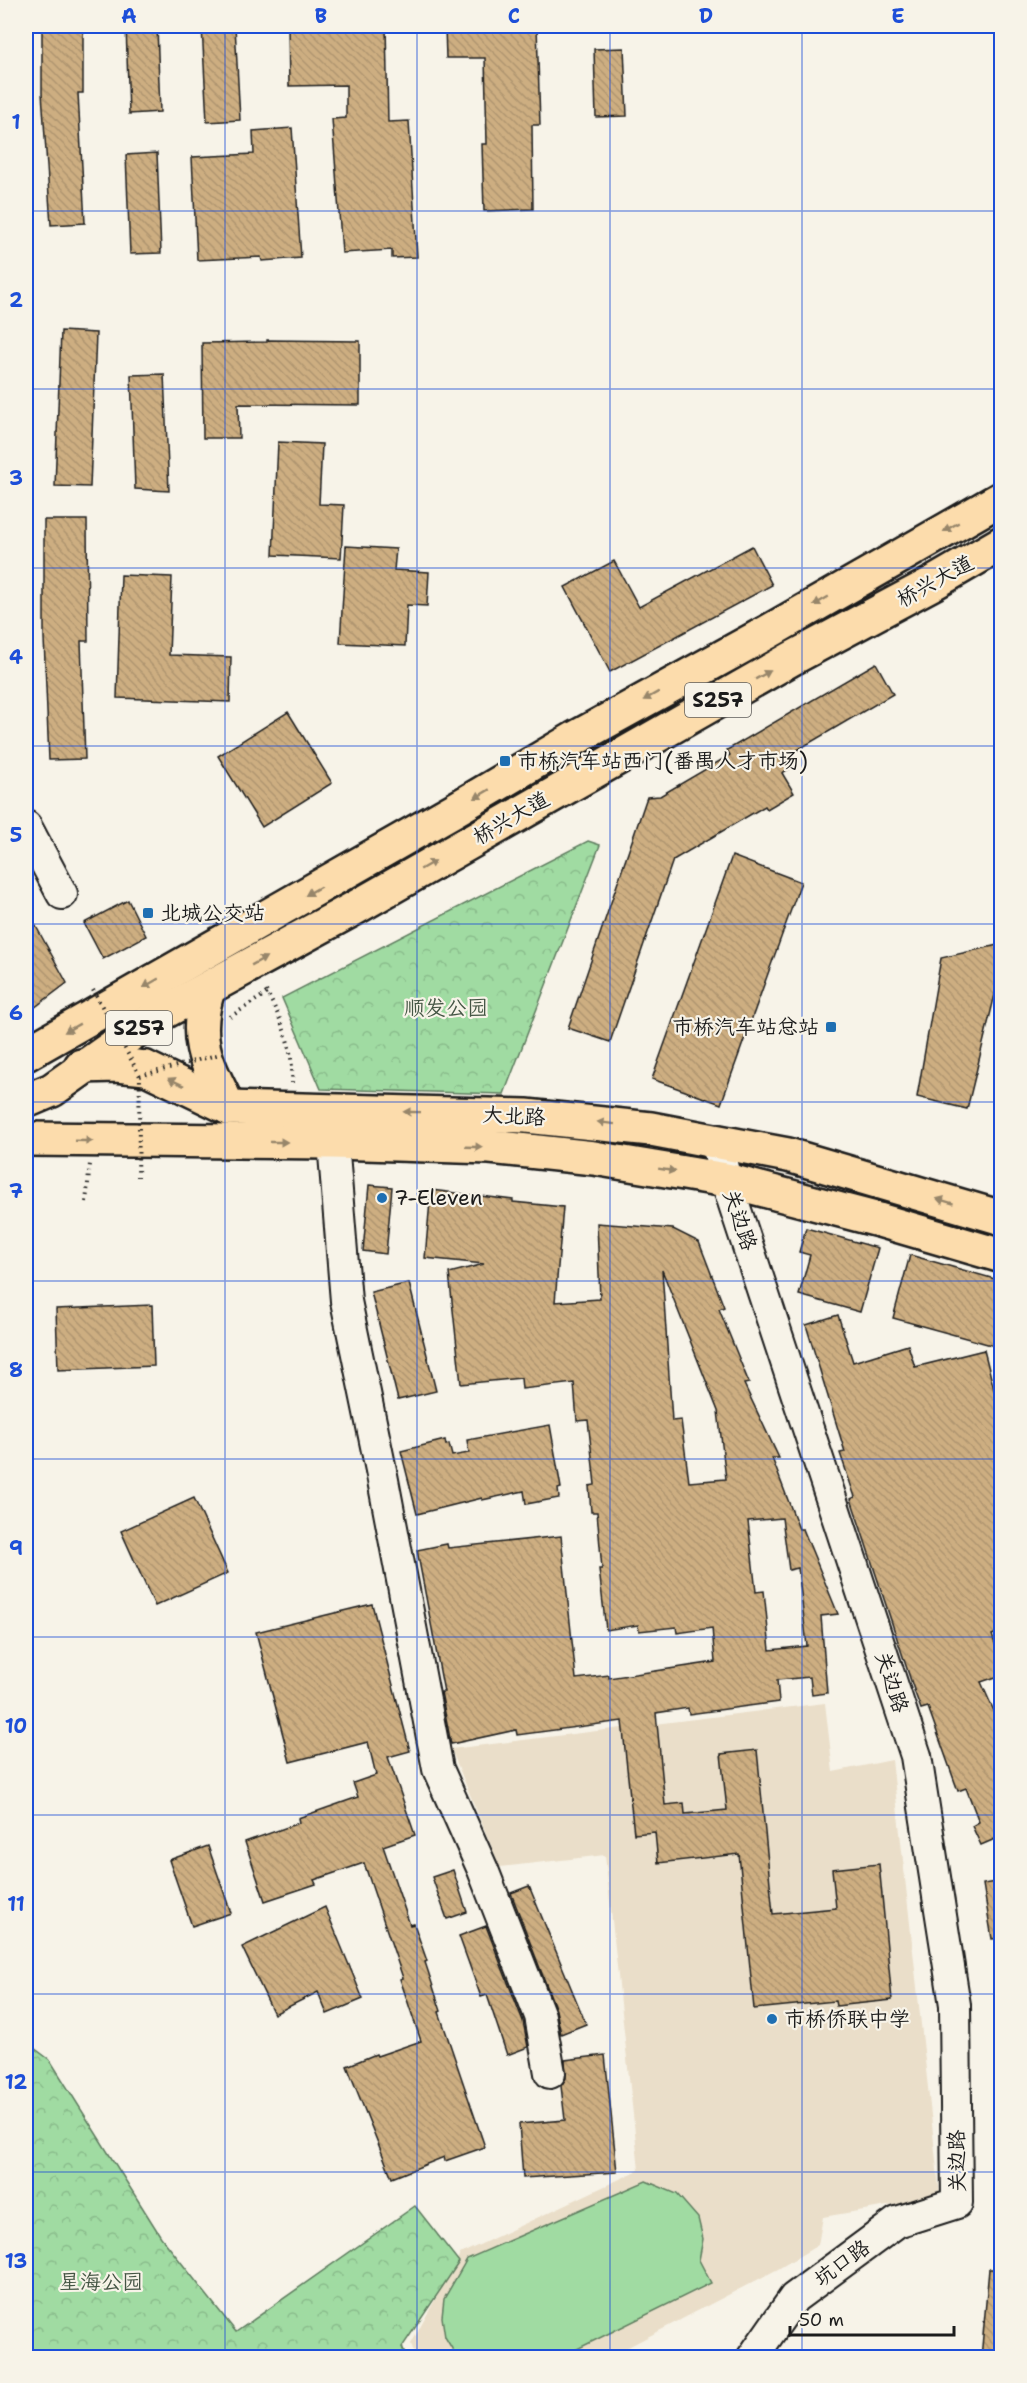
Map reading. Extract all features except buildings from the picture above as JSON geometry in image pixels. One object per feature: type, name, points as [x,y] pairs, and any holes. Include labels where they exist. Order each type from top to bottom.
[{"type":"main road","name":"桥兴大道","points":[[26,1054],[444,816],[574,739],[768,632],[1002,498]]},
{"type":"main road","name":"桥兴大道","points":[[26,1101],[52,1090],[155,1017],[208,990],[791,659],[935,582],[1002,543]]},
{"type":"main road","points":[[208,990],[201,1016],[202,1047],[207,1066],[228,1108]]},
{"type":"main road","name":"大北路","points":[[26,1073],[85,1065],[146,1068],[228,1108],[526,1116],[609,1124],[716,1141],[821,1164],[1002,1218]]},
{"type":"main road","name":"大北路","points":[[26,1138],[333,1142],[490,1147],[594,1158],[726,1180],[879,1220],[1002,1256]]},
{"type":"street","points":[[26,826],[62,894]]},
{"type":"street","name":"关边路","points":[[716,1141],[726,1180],[916,1756],[955,2004],[957,2203]]},
{"type":"street","points":[[333,1142],[346,1301],[438,1769],[483,1870],[540,2016],[550,2073]]},
{"type":"street","name":"坑口路","points":[[752,2358],[794,2298],[897,2223],[957,2203]]},
{"type":"path","points":[[264,988],[277,1011],[289,1042],[292,1088]]},
{"type":"path","points":[[93,990],[140,1076],[138,1177]]},
{"type":"path","points":[[227,1020],[267,993]]},
{"type":"path","points":[[219,1045],[224,1062]]},
{"type":"path","points":[[140,1076],[220,1054]]},
{"type":"shaded area","name":"市桥侨联中学","points":[[825,1703],[833,1772],[892,1760],[940,2197],[823,2217],[818,2245],[778,2269],[609,2357],[416,2357],[411,2344],[460,2254],[639,2170],[605,1855],[500,1867],[451,1749]]},
{"type":"green space","name":"顺发公园","points":[[588,841],[600,845],[504,1094],[321,1089],[282,998]]},
{"type":"green space","name":"星海公园","points":[[26,2042],[50,2060],[161,2237],[236,2332],[415,2206],[459,2262],[402,2347],[406,2357],[26,2357]]},
{"type":"green space","points":[[646,2181],[677,2194],[698,2218],[703,2239],[699,2260],[711,2283],[561,2357],[460,2358],[454,2352],[445,2337],[442,2317],[444,2299],[467,2259]]},
{"type":"place","name":"市桥汽车站西门(番禺人才市场)","points":[[505,761]]},
{"type":"place","name":"北城公交站","points":[[148,913]]},
{"type":"place","name":"市桥汽车站总站","points":[[831,1027]]},
{"type":"place","name":"7-Eleven","points":[[382,1198]]},
{"type":"place","name":"市桥侨联中学","points":[[772,2019]]}]
